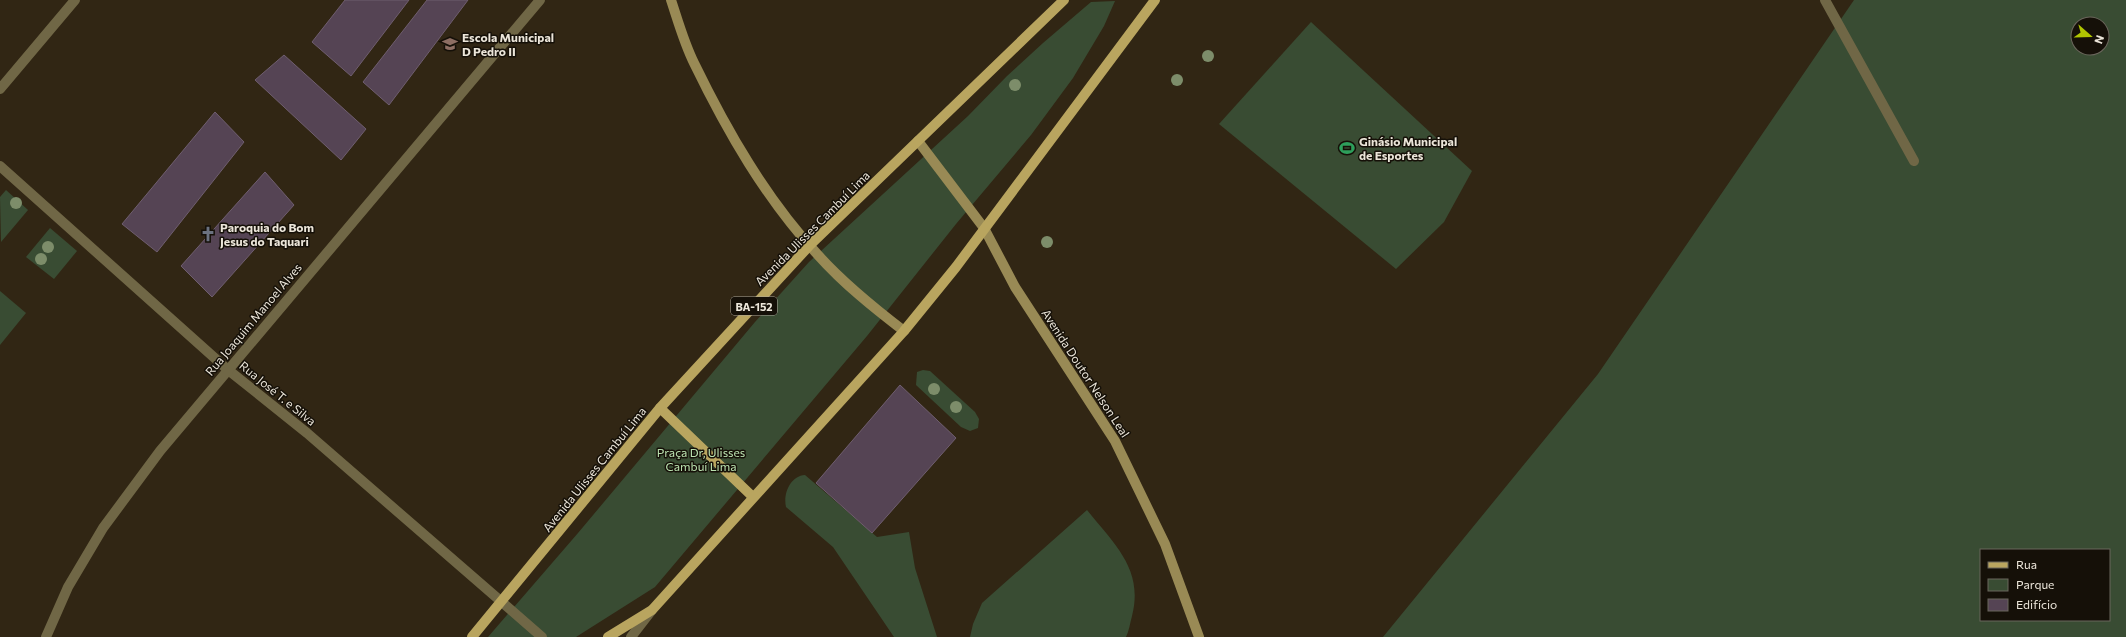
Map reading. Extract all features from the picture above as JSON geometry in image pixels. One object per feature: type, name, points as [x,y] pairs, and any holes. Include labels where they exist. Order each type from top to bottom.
[{"type":"main road","name":"Avenida Ulisses Cambuí Lima","points":[[472,637],[660,408],[809,246],[1064,0]]},
{"type":"main road","points":[[608,637],[652,610],[904,331],[984,228],[1155,0]]},
{"type":"main road","points":[[660,408],[753,497]]},
{"type":"street","points":[[0,89],[75,0]]},
{"type":"street","name":"Rua Joaquim Manoel Alves","points":[[46,637],[68,587],[103,528],[160,451],[227,369],[540,0]]},
{"type":"street","points":[[671,0],[693,62],[742,153],[768,194],[809,246],[850,287],[904,331]]},
{"type":"street","points":[[1825,0],[1914,161]]},
{"type":"street","name":"Avenida Doutor Nelson Leal","points":[[918,141],[984,228],[1015,287],[1115,441],[1165,544],[1198,637]]},
{"type":"street","name":"Rua José T. e Silva","points":[[0,166],[227,369],[307,433],[542,637]]},
{"type":"street","points":[[631,637],[652,610]]},
{"type":"green space","points":[[1854,0],[2126,0],[2126,637],[1383,637],[1598,374]]},
{"type":"green space","name":"Praça Dr, Ulisses Cambuí Lima","points":[[1115,1],[1104,26],[1073,78],[1031,135],[956,224],[867,336],[655,587],[576,637],[488,637],[578,533],[755,322],[809,262],[968,116],[1007,76],[1091,2]]},
{"type":"green space","name":"Ginásio Municipal de Esportes","points":[[1311,22],[1472,171],[1444,222],[1396,269],[1219,124]]},
{"type":"green space","points":[[6,190],[28,210],[1,242],[0,197]]},
{"type":"green space","points":[[50,228],[77,251],[54,279],[26,257]]},
{"type":"green space","points":[[0,291],[26,313],[0,345]]},
{"type":"green space","points":[[923,370],[930,371],[975,412],[979,419],[978,428],[970,431],[961,427],[916,385],[917,372]]},
{"type":"green space","points":[[805,475],[877,537],[909,532],[915,568],[937,637],[894,637],[833,547],[786,507],[785,502],[789,486],[795,479]]},
{"type":"green space","points":[[1087,510],[1124,558],[1134,584],[1135,599],[1129,630],[1126,637],[970,637],[973,624],[982,603]]},
{"type":"building","points":[[345,0],[409,0],[351,76],[312,42]]},
{"type":"building","points":[[427,0],[468,0],[389,105],[363,82]]},
{"type":"building","points":[[284,55],[366,129],[341,160],[255,80]]},
{"type":"building","points":[[215,112],[244,142],[157,252],[122,224]]},
{"type":"building","points":[[265,172],[294,205],[212,297],[181,266]]},
{"type":"building","points":[[900,385],[956,438],[872,533],[816,483]]},
{"type":"place","name":"Escola Municipal D Pedro II","points":[[450,44]]},
{"type":"place","name":"Ginásio Municipal de Esportes","points":[[1347,148]]},
{"type":"place","name":"Paroquia do Bom Jesus do Taquari","points":[[208,234]]}]
